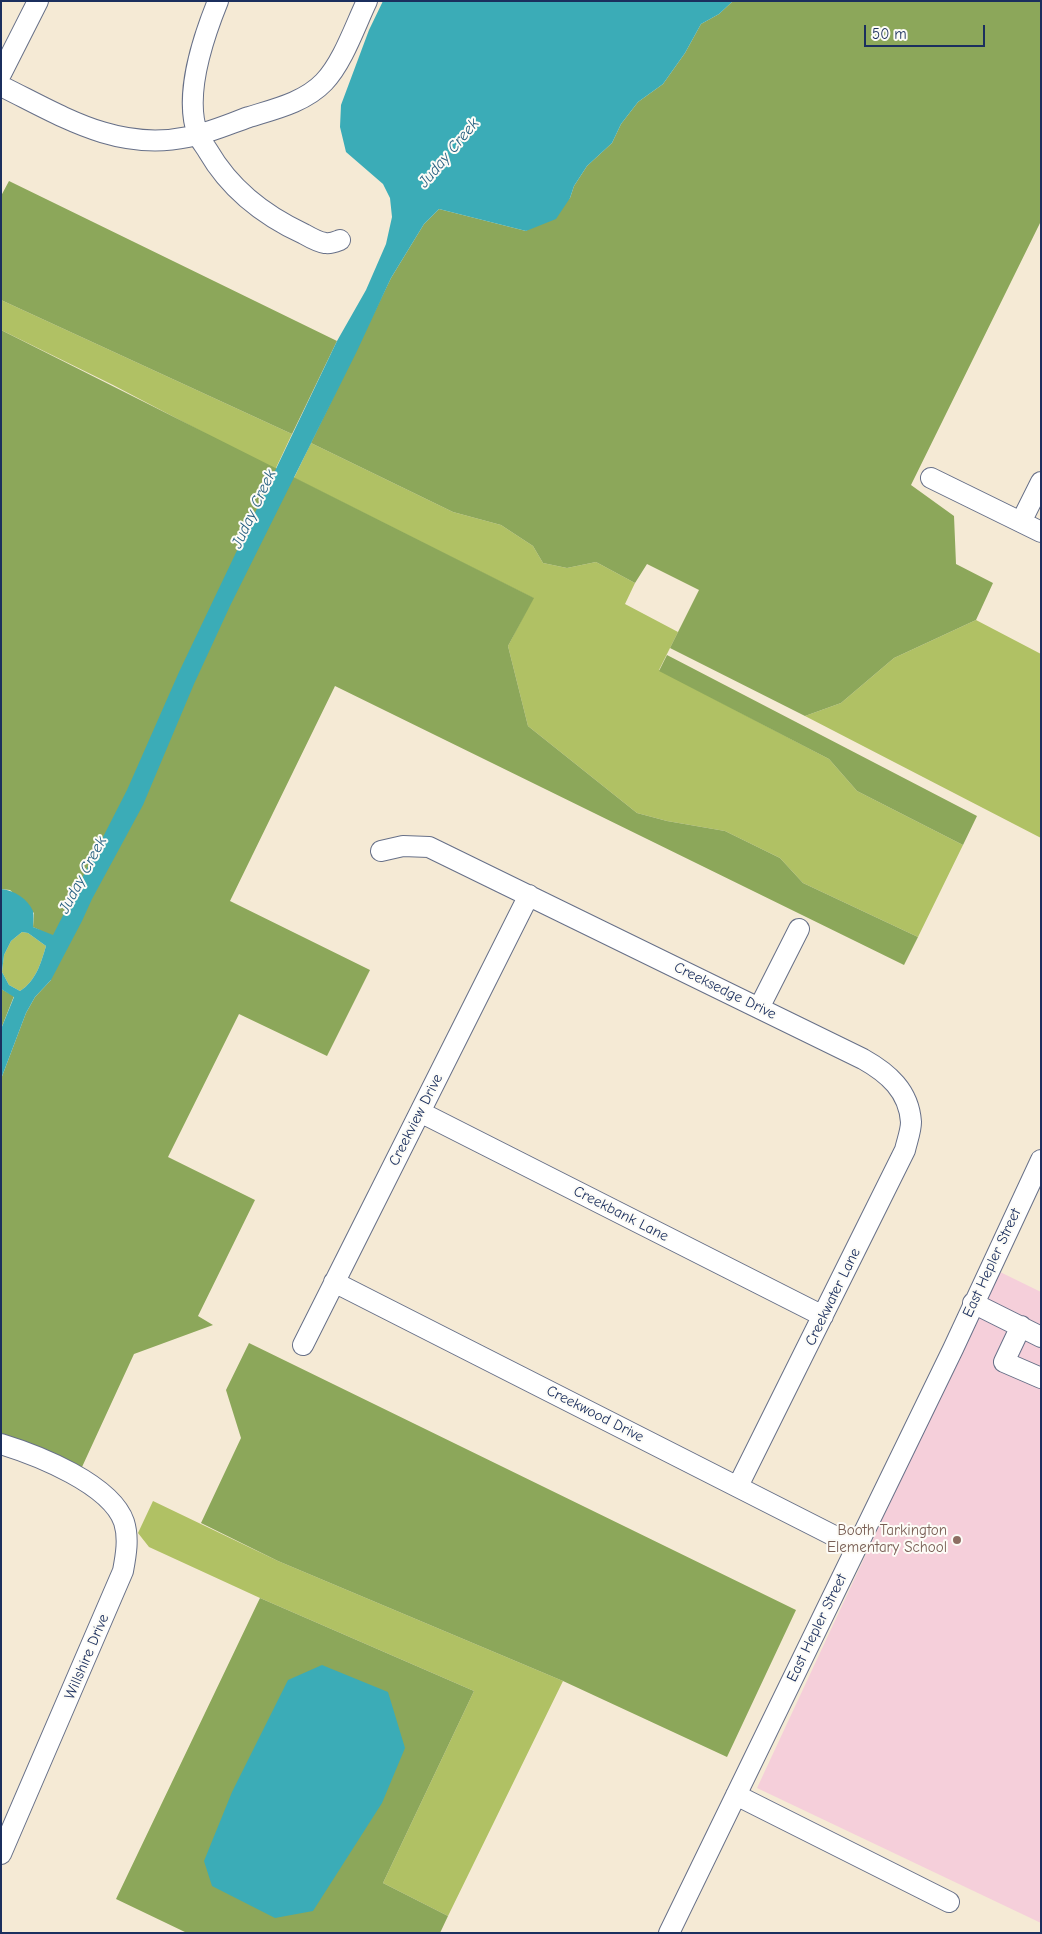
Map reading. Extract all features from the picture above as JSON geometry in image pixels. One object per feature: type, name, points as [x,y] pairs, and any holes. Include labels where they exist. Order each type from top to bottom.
[{"type":"street","points":[[1,74],[38,1]]},
{"type":"street","points":[[218,1],[209,23],[195,76],[194,103],[198,135],[221,171],[240,192],[262,210],[286,226],[319,242],[333,243],[340,240]]},
{"type":"street","points":[[1,86],[82,126],[108,136],[140,141],[156,141],[198,135],[287,105],[310,94],[325,81],[338,61],[367,1]]},
{"type":"street","points":[[932,478],[1041,532]]},
{"type":"street","points":[[1021,522],[1041,482]]},
{"type":"street","name":"Creeksedge Drive","points":[[381,851],[403,846],[430,847],[877,1066],[889,1075],[914,1102]]},
{"type":"street","name":"Creekview Drive","points":[[303,1345],[529,895]]},
{"type":"street","points":[[759,1008],[799,929]]},
{"type":"street","name":"Creekwater Lane","points":[[738,1486],[905,1150],[914,1102]]},
{"type":"street","name":"Creekbank Lane","points":[[420,1112],[823,1316]]},
{"type":"street","name":"East Hepler Street","points":[[669,1933],[1041,1160]]},
{"type":"street","name":"Creekwood Drive","points":[[334,1282],[856,1547]]},
{"type":"street","points":[[973,1303],[1041,1337]]},
{"type":"street","points":[[1021,1326],[1004,1362],[1041,1378]]},
{"type":"street","name":"Willshire Drive","points":[[1,1444],[19,1449],[93,1486],[116,1506],[125,1526],[127,1539],[123,1571],[1,1854]]},
{"type":"street","points":[[736,1795],[949,1902]]},
{"type":"shaded area","name":"Booth Tarkington Elementary School","points":[[998,1271],[1041,1292],[1041,1923],[757,1788]]},
{"type":"green space","points":[[733,1],[1041,1],[1041,221],[911,485],[954,516],[956,564],[993,583],[976,620],[894,658],[841,703],[805,716],[670,648],[699,590],[647,564],[635,583],[596,562],[567,568],[543,563],[533,546],[501,525],[453,512],[311,443],[391,278],[424,224],[439,209],[526,231],[570,198],[574,186],[587,166],[612,143],[621,124],[638,102],[663,84],[685,53],[701,24],[719,14]]},
{"type":"green space","points":[[9,181],[337,341],[292,434],[1,300],[1,196]]},
{"type":"green space","points":[[1,300],[292,434],[275,470],[113,385],[1,330]]},
{"type":"green space","points":[[1,330],[534,598],[508,646],[528,726],[637,813],[667,821],[725,831],[780,858],[803,883],[918,937],[904,965],[335,686],[230,901],[370,970],[327,1056],[239,1014],[168,1157],[255,1200],[198,1316],[213,1325],[134,1354],[82,1467],[1,1433],[1,1079],[26,1013],[35,997],[51,980],[52,936],[33,927],[34,913],[10,890],[1,889]]},
{"type":"green space","points":[[311,443],[453,512],[501,525],[533,546],[543,563],[567,568],[596,562],[635,583],[625,604],[678,632],[659,670],[829,759],[857,791],[963,845],[918,937],[803,883],[780,858],[725,831],[667,821],[637,813],[528,726],[508,646],[533,598],[294,478]]},
{"type":"green space","points":[[976,620],[1041,654],[1041,838],[805,716],[841,703],[894,658]]},
{"type":"green space","points":[[667,655],[977,816],[963,845],[857,791],[829,759],[659,671]]},
{"type":"green space","points":[[22,932],[28,933],[46,946],[34,977],[20,991],[9,985],[2,972],[4,955],[11,941]]},
{"type":"green space","points":[[1,989],[14,996],[1,1029]]},
{"type":"green space","points":[[249,1343],[796,1610],[727,1757],[563,1681],[278,1561],[201,1523],[241,1438],[226,1390]]},
{"type":"green space","points":[[153,1501],[278,1561],[563,1681],[448,1916],[383,1883],[474,1691],[260,1598],[149,1547],[138,1533]]},
{"type":"green space","points":[[260,1598],[474,1691],[383,1883],[448,1916],[440,1933],[187,1933],[116,1899]]},
{"type":"water","name":"Juday Creek","points":[[383,1],[733,1],[719,14],[701,24],[685,53],[663,84],[638,102],[621,124],[612,143],[587,166],[556,219],[526,231],[439,209],[424,224],[391,278],[357,351],[230,606],[194,684],[143,805],[51,980],[35,997],[26,1013],[1,1079],[1,1029],[14,997],[1,989],[1,889],[11,891],[24,899],[33,911],[33,927],[53,935],[127,790],[179,672],[337,341],[366,290],[386,244],[392,217],[390,198],[383,184],[346,152],[340,127],[341,105],[369,30]],"holes":[[[22,932],[28,933],[46,946],[34,977],[20,991],[9,985],[2,972],[4,955],[11,941]]]},
{"type":"water","points":[[322,1665],[388,1692],[405,1748],[382,1803],[313,1911],[275,1918],[212,1886],[204,1861],[232,1792],[288,1680]]},
{"type":"place","name":"Booth Tarkington Elementary School","points":[[957,1540]]}]
